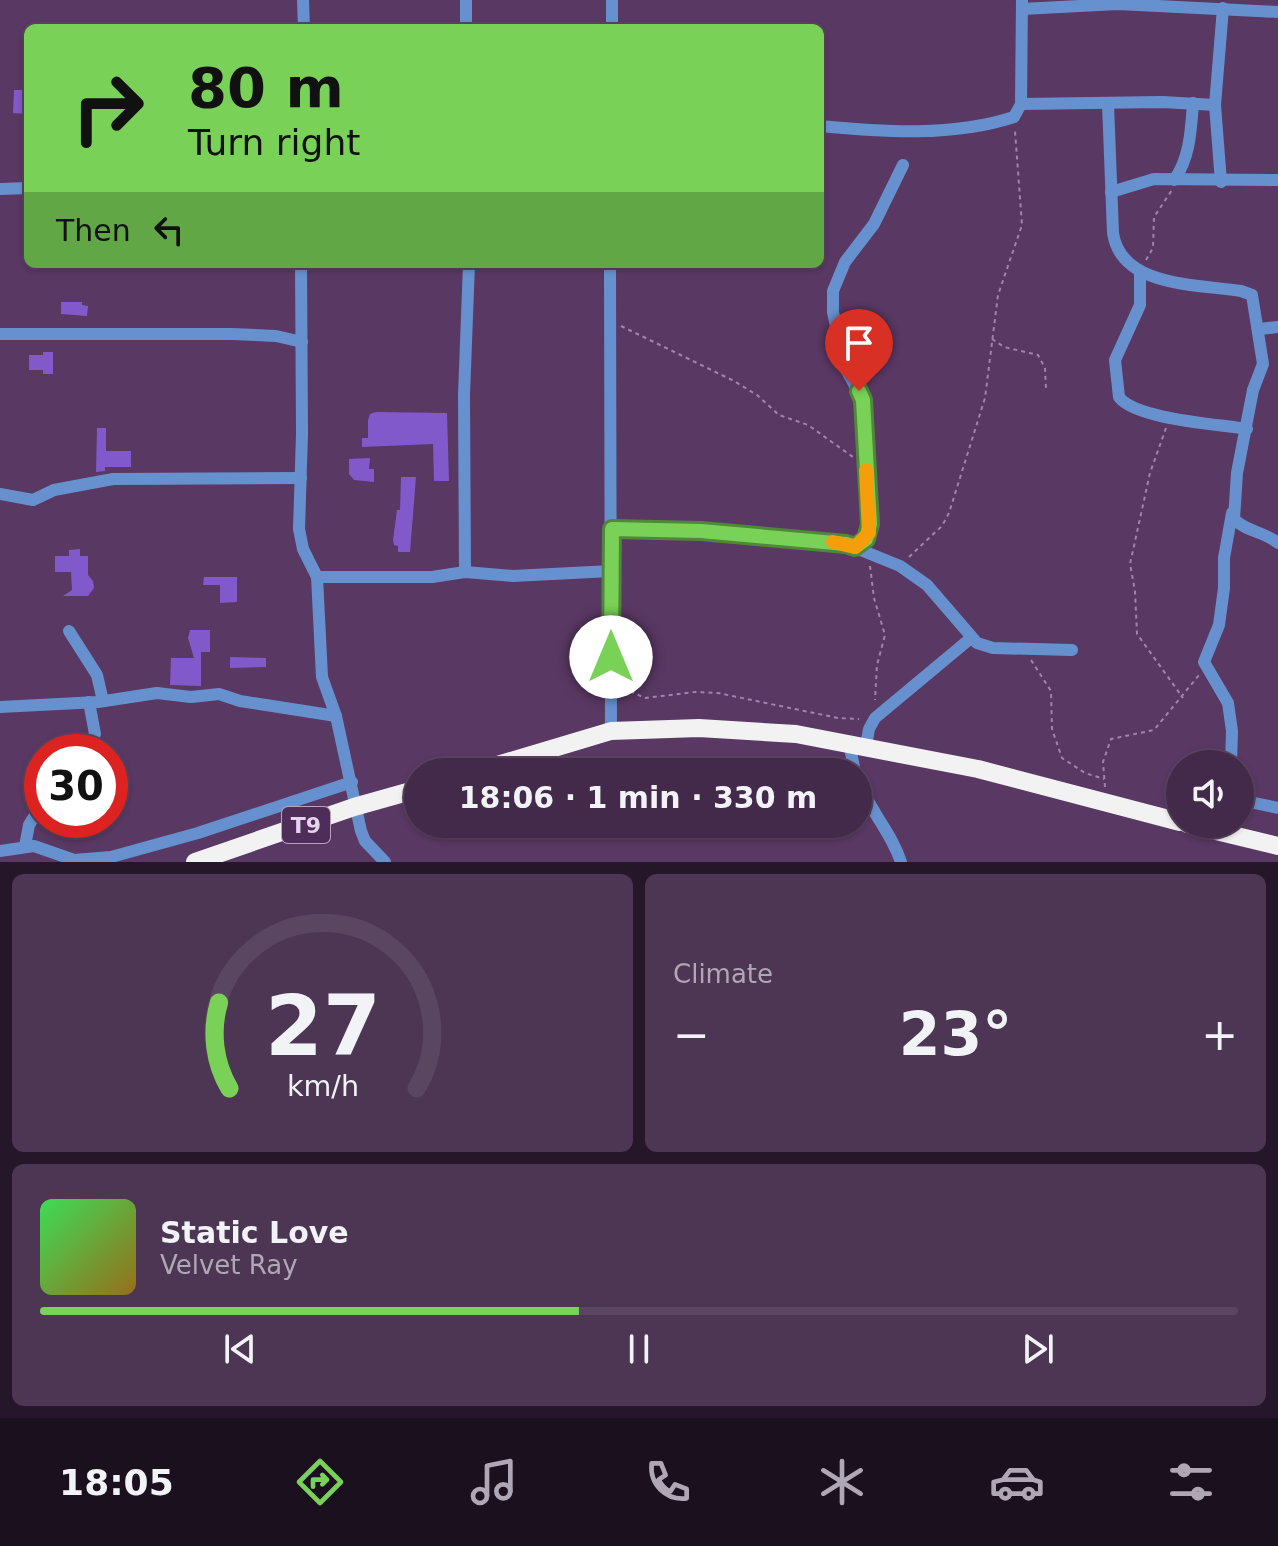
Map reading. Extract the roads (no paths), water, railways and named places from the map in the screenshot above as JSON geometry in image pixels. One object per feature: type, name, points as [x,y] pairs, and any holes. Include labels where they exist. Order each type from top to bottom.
[{"type":"highway","points":[[521,758],[611,731],[699,728],[796,734],[978,769],[1166,818]]},
{"type":"highway","name":"T9","points":[[195,862],[404,793]]},
{"type":"highway","points":[[1254,838],[1278,846]]},
{"type":"street","points":[[303,0],[304,24]]},
{"type":"street","points":[[466,0],[466,24]]},
{"type":"street","points":[[612,0],[612,24]]},
{"type":"street","points":[[824,126],[969,129],[1014,117],[1021,104],[1022,5],[1118,2],[1278,12]]},
{"type":"street","points":[[1221,182],[1215,105],[1223,8]]},
{"type":"street","points":[[1177,180],[1188,150],[1193,103]]},
{"type":"street","points":[[1021,104],[1215,105]]},
{"type":"street","points":[[1108,104],[1115,245],[1140,272],[1156,279],[1248,292],[1253,298],[1259,329],[1263,364],[1253,390],[1237,473],[1224,558],[1219,625],[1204,658],[1205,668],[1228,703],[1231,750]]},
{"type":"street","points":[[855,547],[869,533],[863,400],[844,366],[833,312],[833,291],[845,262],[874,224],[903,165]]},
{"type":"street","points":[[1111,192],[1145,180],[1278,180]]},
{"type":"street","points":[[0,189],[24,188]]},
{"type":"street","points":[[301,268],[299,529],[303,549],[317,577],[322,677],[336,716],[352,782],[354,807],[365,841],[385,862]]},
{"type":"street","points":[[465,572],[464,395],[469,268]]},
{"type":"street","points":[[610,268],[611,731]]},
{"type":"street","points":[[1140,272],[1140,305],[1115,360],[1119,397],[1129,407],[1169,419],[1176,417],[1247,429]]},
{"type":"street","points":[[1259,329],[1278,327]]},
{"type":"street","points":[[0,334],[232,334],[287,337],[302,342]]},
{"type":"street","points":[[0,494],[33,500],[54,490],[113,479],[301,478]]},
{"type":"street","points":[[1234,506],[1235,522],[1267,534],[1278,543]]},
{"type":"street","points":[[612,529],[701,531],[846,544],[900,566],[927,585],[977,643],[993,648],[1072,650]]},
{"type":"street","points":[[317,577],[432,577],[465,572],[513,576],[611,571]]},
{"type":"street","points":[[69,631],[97,675],[103,701]]},
{"type":"street","points":[[856,758],[858,744],[875,716],[971,638]]},
{"type":"street","points":[[0,707],[103,701],[157,693],[191,697],[219,694],[240,701],[336,716]]},
{"type":"street","points":[[89,702],[95,734]]},
{"type":"street","points":[[0,851],[34,846],[74,860],[111,857],[198,833],[352,782]]},
{"type":"street","points":[[1254,803],[1278,808]]},
{"type":"street","points":[[872,809],[894,841],[901,862]]},
{"type":"street","points":[[25,846],[27,838]]}]
